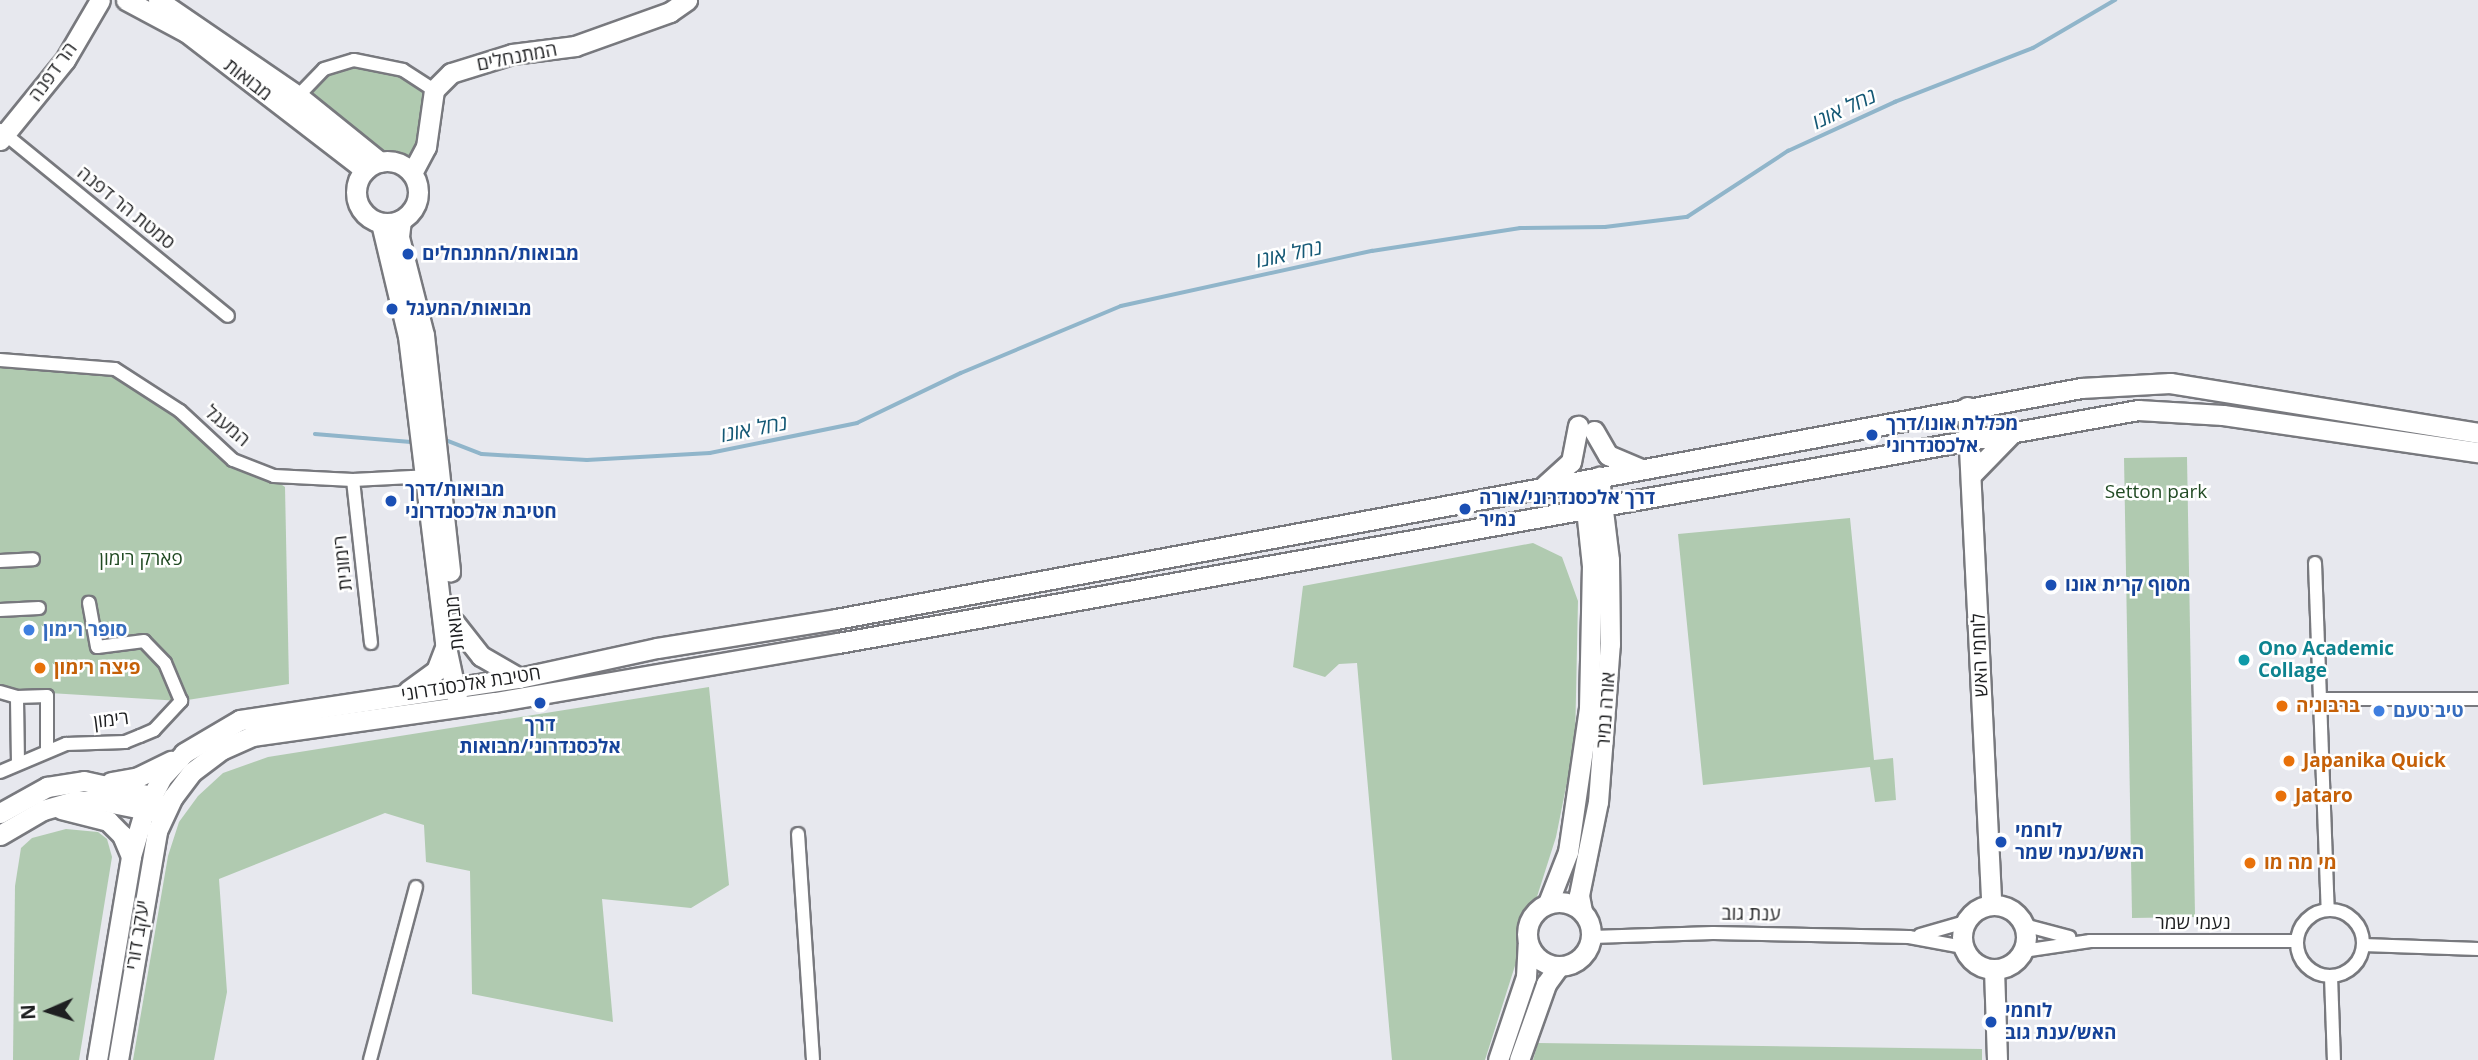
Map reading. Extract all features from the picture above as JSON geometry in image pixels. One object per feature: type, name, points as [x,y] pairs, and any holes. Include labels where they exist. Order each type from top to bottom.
[{"type":"main road","name":"הר דפנה","points":[[2,135],[65,60],[100,0]]},
{"type":"main road","name":"מבואות","points":[[126,0],[186,32],[372,166]]},
{"type":"main road","name":"מבואות","points":[[159,0],[298,96],[372,166]]},
{"type":"main road","name":"המתנחלים","points":[[434,90],[450,73],[465,67],[512,54],[575,46],[670,12],[687,0]]},
{"type":"main road","points":[[412,173],[400,164],[372,166],[356,187],[359,206],[381,223],[401,220],[417,199],[412,173],[426,148],[434,90]]},
{"type":"main road","name":"מבואות","points":[[401,220],[399,237],[424,335],[446,642],[461,707]]},
{"type":"main road","name":"מבואות","points":[[381,223],[408,336],[434,476],[455,623],[457,687]]},
{"type":"main road","name":"חטיבת אלכסנדרוני","points":[[148,804],[184,753],[240,720],[519,678],[657,648],[836,619],[1967,407],[2081,388],[2170,383],[2478,433]]},
{"type":"main road","name":"לוחמי האש","points":[[1967,407],[1991,904]]},
{"type":"main road","name":"חטיבת אלכסנדרוני","points":[[165,812],[192,772],[223,749],[252,736],[461,707],[838,643],[1546,520],[1969,440],[2167,408],[2478,452]]},
{"type":"main road","points":[[1540,488],[1571,462],[1586,429],[1608,455],[1642,469]]},
{"type":"main road","points":[[1937,447],[1960,458],[1972,474],[2012,434]]},
{"type":"main road","name":"אורה נמיר","points":[[1582,911],[1579,895],[1598,802],[1608,712],[1601,563],[1591,479]]},
{"type":"main road","points":[[1546,520],[1576,528],[1601,563],[1624,516],[1645,500]]},
{"type":"main road","name":"אורה נמיר","points":[[1548,903],[1568,852],[1580,793],[1601,563]]},
{"type":"main road","points":[[455,623],[481,656],[519,678]]},
{"type":"main road","points":[[403,694],[436,671],[446,642]]},
{"type":"main road","points":[[0,813],[60,783],[103,783],[151,772],[184,753]]},
{"type":"main road","points":[[103,783],[165,812]]},
{"type":"main road","points":[[0,835],[49,807],[89,800],[148,804]]},
{"type":"main road","name":"יעקב דורי","points":[[97,1060],[131,856],[148,804]]},
{"type":"main road","points":[[49,807],[108,821],[122,835],[131,856]]},
{"type":"main road","name":"יעקב דורי","points":[[118,1060],[152,850],[165,812]]},
{"type":"main road","points":[[1498,1060],[1526,977],[1530,920],[1548,903],[1566,902],[1582,911],[1592,937],[1581,958],[1559,966],[1546,985],[1519,1060]]},
{"type":"main road","points":[[1991,904],[2009,908],[2024,925],[2023,950],[2010,965],[1994,969],[1972,960],[1963,947],[1965,922],[1975,910],[1991,904]]},
{"type":"main road","points":[[1528,944],[1537,958],[1559,966]]},
{"type":"main road","points":[[1994,969],[1997,1060]]},
{"type":"street","points":[[298,96],[324,69],[354,60],[403,70],[434,90]]},
{"type":"street","name":"סמטת הר דפנה","points":[[2,135],[228,316]]},
{"type":"street","name":"המעגל","points":[[0,360],[115,369],[180,411],[233,460],[274,476],[353,480],[434,476]]},
{"type":"street","name":"רימונית","points":[[353,480],[371,643]]},
{"type":"street","points":[[0,561],[33,559]]},
{"type":"street","points":[[2315,563],[2328,910]]},
{"type":"street","name":"רימון","points":[[0,772],[47,749],[140,736],[154,730],[181,701],[165,663],[144,640],[97,647],[89,603]]},
{"type":"street","points":[[0,610],[39,608]]},
{"type":"street","points":[[0,692],[17,697],[47,695],[47,749]]},
{"type":"street","points":[[17,697],[18,763]]},
{"type":"street","points":[[2320,699],[2478,699]]},
{"type":"street","points":[[798,834],[813,1060]]},
{"type":"street","points":[[370,1060],[416,887]]},
{"type":"street","points":[[2328,910],[2353,920],[2363,945],[2356,963],[2331,976],[2306,966],[2297,941],[2310,916],[2328,910]]},
{"type":"street","name":"ענת גוב","points":[[1909,937],[1965,922]]},
{"type":"street","name":"נעמי שמר","points":[[2024,925],[2090,940]]},
{"type":"street","name":"ענת גוב","points":[[1592,937],[1713,933],[1909,937],[1963,947]]},
{"type":"street","name":"נעמי שמר","points":[[2023,950],[2090,940],[2297,941]]},
{"type":"street","points":[[2363,945],[2478,949]]},
{"type":"street","points":[[2331,976],[2334,1060]]},
{"type":"green space","points":[[354,60],[403,70],[434,90],[412,173],[400,164],[380,162],[298,96],[324,69]]},
{"type":"green space","name":"פארק רימון","points":[[0,360],[115,369],[285,487],[289,684],[181,701],[0,690]]},
{"type":"green space","name":"Setton park","points":[[2187,457],[2195,917],[2132,918],[2124,458]]},
{"type":"green space","points":[[1850,518],[1874,760],[1893,758],[1896,800],[1875,802],[1870,767],[1703,785],[1678,534]]},
{"type":"green space","points":[[1533,543],[1562,557],[1578,601],[1575,742],[1556,837],[1485,1060],[1392,1060],[1357,663],[1339,664],[1325,677],[1293,667],[1303,586]]},
{"type":"green space","points":[[709,687],[729,885],[691,908],[602,899],[613,1022],[472,994],[470,871],[426,862],[424,825],[385,813],[219,879],[227,992],[214,1060],[133,1060],[168,856],[179,822],[198,796],[223,773],[268,757]]},
{"type":"green space","points":[[66,829],[98,832],[107,839],[112,857],[79,1060],[13,1060],[15,886],[21,848],[32,838]]},
{"type":"green space","points":[[1538,1043],[1982,1049],[1982,1060],[1533,1060]]},
{"type":"waterway","name":"נחל אונו","points":[[448,441],[482,454],[587,460],[710,453],[857,423],[961,373],[1121,306],[1372,251],[1520,228],[1605,227],[1687,217],[1788,151],[1895,102],[2033,48],[2115,0]]},
{"type":"waterway","name":"נחל אונו","points":[[315,434],[411,442]]},
{"type":"place","name":"מבואות/המתנחלים","points":[[408,254]]},
{"type":"place","name":"מבואות/המעגל","points":[[392,309]]},
{"type":"place","name":"מכללת אונו/דרך אלכסנדרוני","points":[[1872,435]]},
{"type":"place","name":"מבואות/דרך חטיבת אלכסנדרוני","points":[[391,501]]},
{"type":"place","name":"דרך אלכסנדרוני/אורה נמיר","points":[[1465,509]]},
{"type":"place","name":"מסוף קרית אונו","points":[[2051,585]]},
{"type":"place","name":"סופר רימון","points":[[29,630]]},
{"type":"place","name":"Ono Academic Collage","points":[[2244,660]]},
{"type":"place","name":"פיצה רימון","points":[[40,668]]},
{"type":"place","name":"דרך אלכסנדרוני/מבואות","points":[[540,703]]},
{"type":"place","name":"ברבוניה","points":[[2282,706]]},
{"type":"place","name":"טיב טעם","points":[[2379,711]]},
{"type":"place","name":"Japanika Quick","points":[[2289,761]]},
{"type":"place","name":"Jataro","points":[[2281,796]]},
{"type":"place","name":"לוחמי האש/נעמי שמר","points":[[2001,842]]},
{"type":"place","name":"מי מה מו","points":[[2250,863]]},
{"type":"place","name":"לוחמי האש/ענת גוב","points":[[1991,1022]]}]
